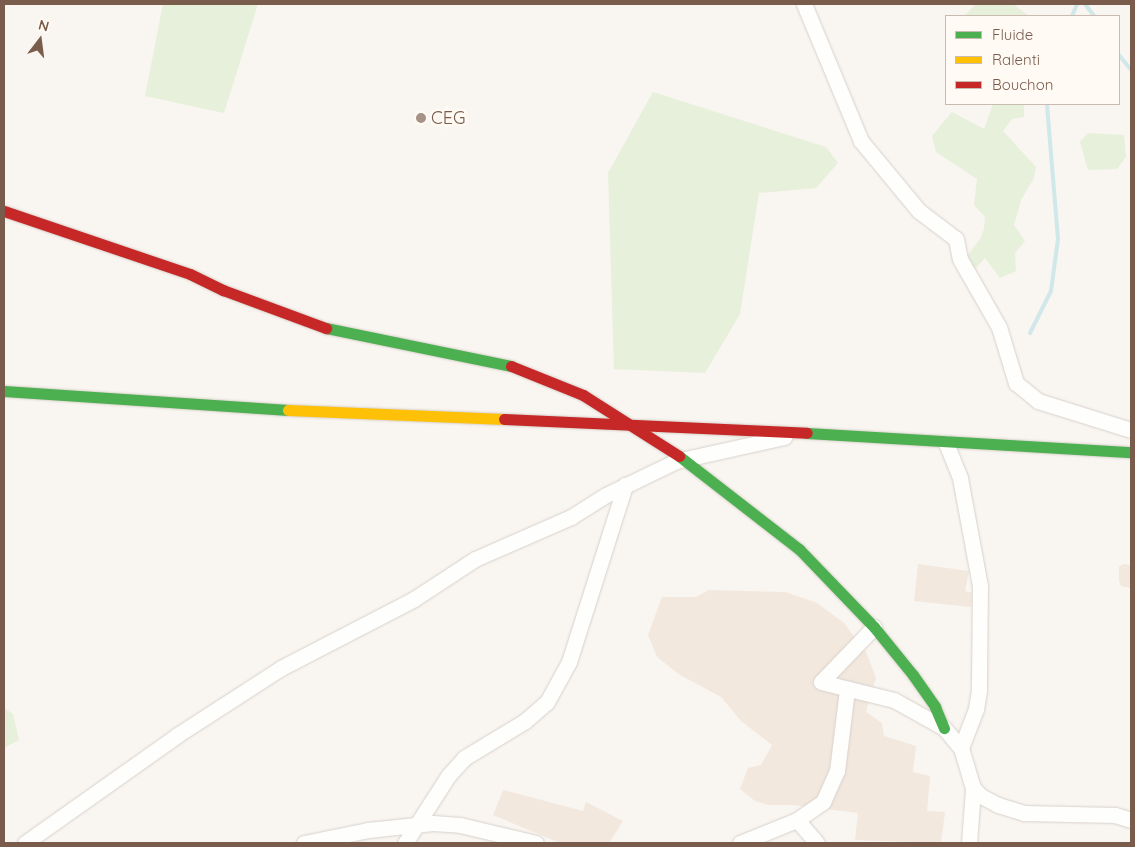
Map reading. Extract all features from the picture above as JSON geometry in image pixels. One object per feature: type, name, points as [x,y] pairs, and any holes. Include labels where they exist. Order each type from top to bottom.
[{"type":"main road","points":[[4,211],[190,274],[223,290],[259,301],[339,333],[387,344],[452,351],[500,362],[583,395],[684,459],[799,549],[874,627],[927,693],[944,728]]},
{"type":"main road","points":[[4,391],[203,406],[633,425],[1131,452]]},
{"type":"street","points":[[804,4],[861,141],[919,211],[956,239],[960,259],[999,327],[1016,383],[1038,401],[1131,430]]},
{"type":"street","points":[[24,843],[176,736],[282,668],[414,598],[474,559],[571,517],[625,486],[684,459],[801,434]]},
{"type":"street","points":[[946,443],[960,478],[980,586],[979,690],[974,715],[961,748]]},
{"type":"street","points":[[405,843],[448,776],[464,758],[525,721],[547,702],[569,662],[625,486]]},
{"type":"street","points":[[874,627],[821,682],[894,700],[944,728],[961,748],[973,788],[969,843]]},
{"type":"street","points":[[740,843],[797,820],[823,802],[834,782],[847,689]]},
{"type":"street","points":[[973,788],[981,796],[998,805],[1024,813],[1115,815],[1131,820]]},
{"type":"street","points":[[797,820],[817,843]]},
{"type":"street","points":[[304,843],[416,824],[460,825],[536,843]]},
{"type":"shaded area","points":[[918,564],[969,571],[965,591],[972,593],[971,607],[914,601]]},
{"type":"shaded area","points":[[1123,564],[1131,565],[1131,588],[1121,586],[1119,581],[1119,567]]},
{"type":"shaded area","points":[[709,590],[785,592],[817,603],[844,623],[866,652],[876,678],[866,712],[882,723],[884,736],[916,746],[913,772],[930,776],[927,811],[945,812],[941,843],[855,840],[858,813],[793,805],[769,805],[755,801],[740,789],[748,768],[761,765],[772,745],[741,721],[721,697],[680,675],[657,657],[648,635],[662,597],[696,597]]},
{"type":"shaded area","points":[[503,790],[583,811],[586,802],[623,821],[609,843],[560,843],[493,815]]},
{"type":"green space","points":[[163,4],[258,4],[224,113],[145,96]]},
{"type":"green space","points":[[976,4],[1013,4],[1028,15],[965,15]]},
{"type":"green space","points":[[653,92],[826,147],[838,163],[816,188],[759,193],[740,314],[705,373],[614,369],[608,173]]},
{"type":"green space","points":[[993,105],[1024,105],[1024,117],[1012,119],[1003,131],[1036,167],[1034,178],[1021,200],[1014,225],[1025,241],[1015,253],[1016,271],[1000,278],[985,258],[975,269],[966,267],[963,261],[980,239],[984,229],[985,217],[974,205],[977,179],[936,152],[932,136],[952,112],[984,129]]},
{"type":"green space","points":[[1088,133],[1124,135],[1126,157],[1117,169],[1088,170],[1080,142]]},
{"type":"green space","points":[[4,708],[13,714],[19,740],[4,748]]},
{"type":"waterway","points":[[1072,15],[1077,4]]},
{"type":"waterway","points":[[1085,4],[1093,15]]},
{"type":"waterway","points":[[1120,56],[1131,70]]},
{"type":"waterway","points":[[1030,333],[1051,291],[1058,239],[1047,105]]},
{"type":"traffic: fast","points":[[326,328],[511,366]]},
{"type":"traffic: fast","points":[[4,391],[288,410]]},
{"type":"traffic: fast","points":[[807,433],[1131,452]]},
{"type":"traffic: fast","points":[[679,456],[799,549],[874,627],[913,675],[935,707],[944,728]]},
{"type":"traffic: slow","points":[[288,410],[504,419]]},
{"type":"traffic: jam","points":[[4,211],[190,274],[223,290],[326,328]]},
{"type":"traffic: jam","points":[[511,366],[583,395],[679,456]]},
{"type":"traffic: jam","points":[[504,419],[807,433]]},
{"type":"place","name":"CEG","points":[[421,118]]}]
